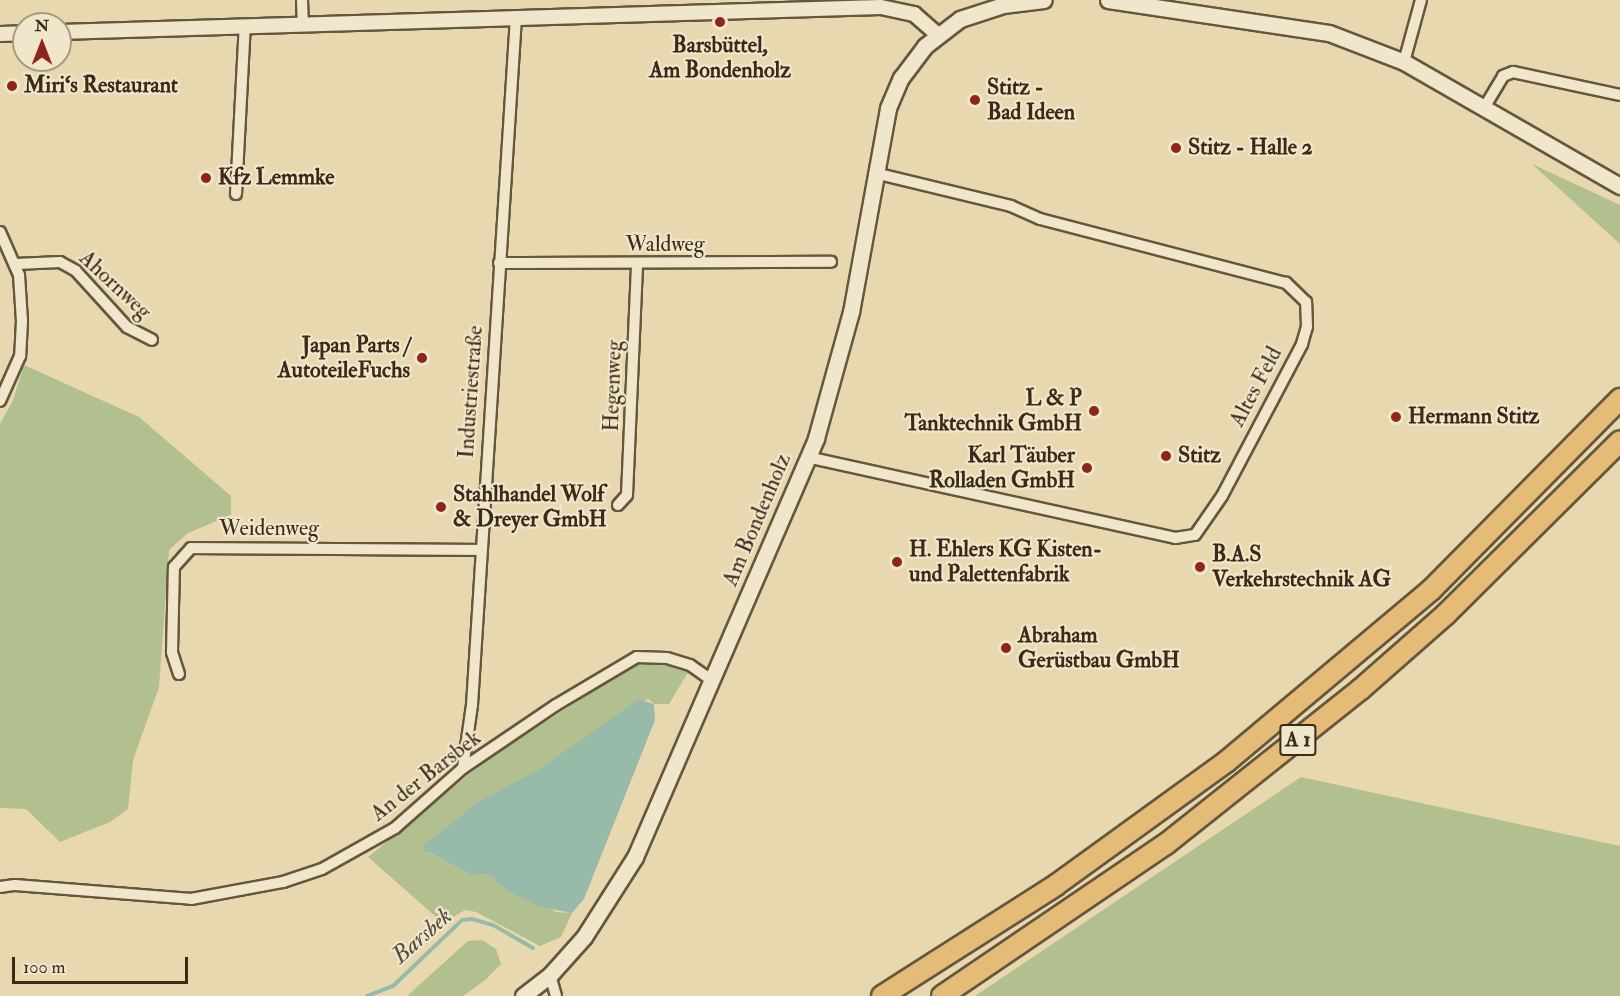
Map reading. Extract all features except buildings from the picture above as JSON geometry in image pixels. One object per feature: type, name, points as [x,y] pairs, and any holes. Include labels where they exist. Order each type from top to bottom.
[{"type":"highway","name":"A 1","points":[[882,996],[1056,885],[1226,762],[1431,590],[1620,399]]},
{"type":"highway","name":"A 1","points":[[942,996],[1166,844],[1361,689],[1446,614],[1620,441]]},
{"type":"main road","name":"Am Bondenholz","points":[[523,996],[550,975],[584,937],[635,857],[713,681],[807,458],[851,312],[874,173],[893,92],[912,62],[937,34],[960,20],[989,8],[1044,0]]},
{"type":"main road","points":[[1108,0],[1329,33],[1404,62],[1620,186]]},
{"type":"street","points":[[302,0],[303,25]]},
{"type":"street","points":[[1404,62],[1421,0]]},
{"type":"street","points":[[72,32],[835,4],[881,6],[914,14],[937,34]]},
{"type":"street","name":"Industriestraße","points":[[463,768],[472,705],[516,17]]},
{"type":"street","points":[[236,194],[245,25]]},
{"type":"street","points":[[1484,108],[1503,76],[1513,72],[1620,95]]},
{"type":"street","name":"Altes Feld","points":[[807,458],[1175,538],[1195,535],[1222,496],[1302,344],[1307,327],[1306,302],[1286,283],[1040,219],[1011,206],[874,173]]},
{"type":"street","points":[[0,232],[16,264],[21,291],[20,356],[0,401]]},
{"type":"street","name":"Ahornweg","points":[[16,264],[60,262],[76,271],[127,327],[152,340]]},
{"type":"street","name":"Waldweg","points":[[499,263],[638,265],[831,262]]},
{"type":"street","name":"Hegenweg","points":[[618,506],[627,495],[638,265]]},
{"type":"street","name":"Weidenweg","points":[[179,674],[172,652],[174,567],[192,548],[481,550]]},
{"type":"street","name":"An der Barsbek","points":[[0,887],[15,885],[190,899],[282,882],[322,869],[395,828],[463,768],[555,705],[637,657],[667,658],[690,665],[713,681]]},
{"type":"street","points":[[550,975],[556,996]]},
{"type":"shaded area","points":[[1532,164],[1620,205],[1620,244]]},
{"type":"shaded area","points":[[24,365],[139,417],[231,496],[231,515],[188,533],[169,550],[159,687],[133,760],[128,809],[110,822],[60,842],[26,809],[0,808],[0,424],[13,400]]},
{"type":"shaded area","points":[[640,660],[690,669],[669,704],[654,704],[648,699],[541,768],[477,802],[425,844],[427,852],[471,875],[488,874],[505,889],[557,912],[572,913],[561,937],[540,946],[476,912],[465,910],[443,923],[368,857],[484,762]]},
{"type":"shaded area","points":[[639,699],[654,704],[655,720],[584,899],[572,913],[540,907],[505,889],[488,874],[471,875],[424,850],[425,844],[477,802],[541,768]]},
{"type":"shaded area","points":[[1301,777],[1620,846],[1620,996],[975,996]]},
{"type":"shaded area","points":[[482,940],[496,949],[501,964],[484,981],[463,996],[407,996],[468,941]]},
{"type":"waterway","name":"Barsbek","points":[[367,996],[393,986],[462,920],[472,919],[493,925],[533,948]]},
{"type":"place","name":"Barsbüttel, Am Bondenholz","points":[[720,22]]},
{"type":"place","name":"Miri‘s Restaurant","points":[[12,86]]},
{"type":"place","name":"Stitz - Bad Ideen","points":[[975,100]]},
{"type":"place","name":"Stitz - Halle 2","points":[[1176,148]]},
{"type":"place","name":"Kfz Lemmke","points":[[206,178]]},
{"type":"place","name":"Japan Parts / AutoteileFuchs","points":[[422,358]]},
{"type":"place","name":"L & P Tanktechnik GmbH","points":[[1094,411]]},
{"type":"place","name":"Hermann Stitz","points":[[1396,417]]},
{"type":"place","name":"Stitz","points":[[1166,456]]},
{"type":"place","name":"Karl Täuber Rolladen GmbH","points":[[1087,468]]},
{"type":"place","name":"Stahlhandel Wolf & Dreyer GmbH","points":[[441,507]]},
{"type":"place","name":"H. Ehlers KG Kisten- und Palettenfabrik","points":[[897,562]]},
{"type":"place","name":"B.A.S Verkehrstechnik AG","points":[[1200,567]]},
{"type":"place","name":"Abraham Gerüstbau GmbH","points":[[1006,648]]}]
